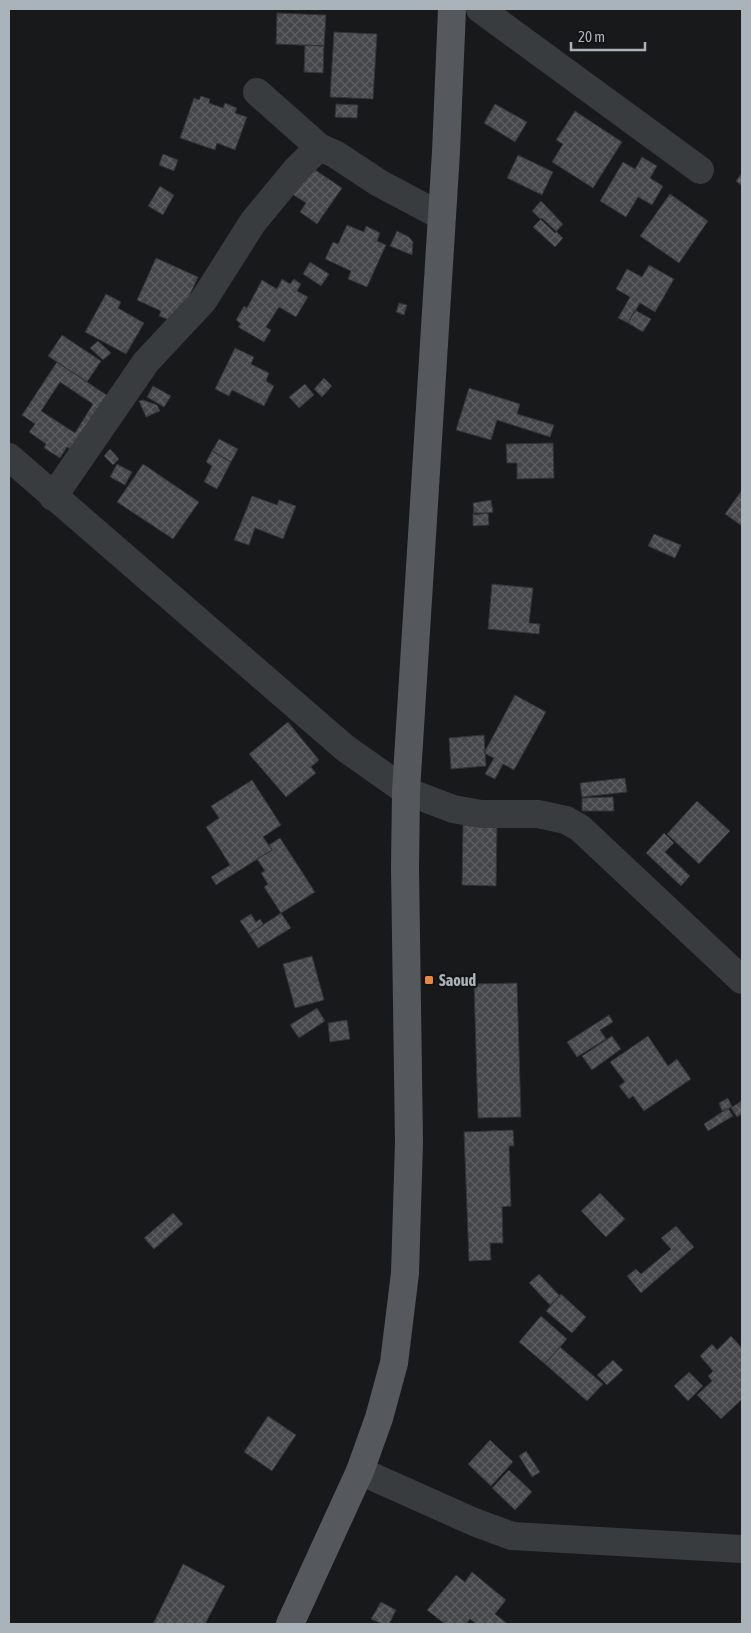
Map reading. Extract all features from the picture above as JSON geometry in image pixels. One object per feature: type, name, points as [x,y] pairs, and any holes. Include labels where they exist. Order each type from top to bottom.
[{"type":"main road","points":[[290,1624],[360,1471],[379,1418],[394,1363],[405,1273],[410,1142],[404,868],[406,791],[446,152],[452,9]]},
{"type":"street","points":[[480,9],[700,170]]},
{"type":"street","points":[[257,92],[319,147],[342,158],[379,183],[441,216]]},
{"type":"street","points":[[53,497],[146,362],[198,308],[253,222],[296,170],[319,147]]},
{"type":"street","points":[[9,457],[53,497],[171,595],[345,748],[406,791],[452,809],[481,814],[538,814],[566,820],[580,828],[742,980]]},
{"type":"street","points":[[360,1471],[474,1522],[512,1536],[742,1549]]},
{"type":"building","points":[[277,13],[326,15],[324,46],[276,44]]},
{"type":"building","points":[[334,32],[377,34],[373,99],[330,97]]},
{"type":"building","points":[[305,45],[324,46],[323,73],[304,72]]},
{"type":"building","points":[[201,96],[210,99],[209,103],[223,108],[225,103],[237,108],[235,113],[247,117],[235,150],[217,143],[215,150],[180,138],[194,98],[199,100]]},
{"type":"building","points":[[336,104],[358,105],[357,118],[335,117]]},
{"type":"building","points":[[495,104],[527,122],[515,142],[484,123]]},
{"type":"building","points":[[575,111],[622,142],[593,188],[552,162],[563,144],[556,140]]},
{"type":"building","points":[[163,154],[178,160],[174,171],[159,165]]},
{"type":"building","points":[[518,155],[553,172],[542,195],[507,178]]},
{"type":"building","points":[[642,157],[657,166],[650,178],[663,186],[652,205],[638,197],[626,217],[600,201],[623,162],[635,169]]},
{"type":"building","points":[[311,167],[342,188],[317,224],[300,212],[306,203],[292,194]]},
{"type":"building","points":[[742,173],[742,186],[736,181]]},
{"type":"building","points":[[160,186],[174,195],[163,215],[148,206]]},
{"type":"building","points":[[670,194],[708,221],[679,263],[640,236]]},
{"type":"building","points":[[541,201],[563,224],[555,233],[532,211]]},
{"type":"building","points":[[542,218],[563,238],[555,247],[533,227]]},
{"type":"building","points":[[347,225],[364,232],[366,226],[380,233],[377,241],[386,245],[367,287],[348,279],[351,271],[325,259],[333,242],[338,244]]},
{"type":"building","points":[[397,231],[409,237],[413,242],[412,255],[390,246]]},
{"type":"building","points":[[156,258],[198,277],[177,323],[159,316],[161,311],[137,300]]},
{"type":"building","points":[[310,262],[329,274],[321,286],[303,274]]},
{"type":"building","points":[[649,265],[674,279],[655,312],[640,303],[628,323],[618,318],[630,297],[616,289],[627,269],[642,277]]},
{"type":"building","points":[[282,279],[290,284],[294,279],[301,284],[297,291],[308,297],[296,317],[279,307],[266,327],[271,330],[264,342],[238,327],[241,324],[236,320],[244,306],[247,308],[262,280],[277,289]]},
{"type":"building","points":[[106,294],[121,302],[118,308],[144,323],[126,354],[85,332]]},
{"type":"building","points":[[399,303],[407,305],[404,315],[396,312]]},
{"type":"building","points":[[635,310],[651,319],[643,332],[628,323]]},
{"type":"building","points":[[62,335],[101,361],[87,382],[48,356]]},
{"type":"building","points":[[98,341],[111,353],[103,360],[90,348]]},
{"type":"building","points":[[235,348],[254,357],[251,364],[269,373],[266,381],[274,386],[264,406],[232,390],[229,396],[215,389]]},
{"type":"building","points":[[57,362],[114,400],[78,454],[67,447],[60,458],[44,448],[46,444],[29,432],[35,424],[22,415]],"holes":[[[60,382],[93,404],[75,433],[41,411]]]},
{"type":"building","points":[[324,378],[332,386],[322,397],[314,389]]},
{"type":"building","points":[[305,384],[314,395],[299,408],[289,397]]},
{"type":"building","points":[[153,386],[171,396],[164,407],[147,397]]},
{"type":"building","points":[[469,388],[520,404],[517,414],[554,425],[550,437],[497,420],[491,440],[456,430]]},
{"type":"building","points":[[143,400],[157,405],[160,411],[146,417],[139,401]]},
{"type":"building","points":[[219,439],[238,449],[231,462],[212,451]]},
{"type":"building","points":[[553,443],[554,478],[517,479],[517,463],[507,463],[506,444]]},
{"type":"building","points":[[110,449],[119,459],[113,465],[104,456]]},
{"type":"building","points":[[212,451],[231,462],[217,489],[204,482],[212,466],[206,462]]},
{"type":"building","points":[[117,464],[132,472],[125,485],[110,477]]},
{"type":"building","points":[[143,464],[199,502],[173,539],[117,502]]},
{"type":"building","points":[[742,490],[742,526],[725,514]]},
{"type":"building","points":[[252,496],[277,505],[279,500],[296,506],[283,539],[255,528],[249,545],[234,540]]},
{"type":"building","points":[[491,500],[493,512],[474,515],[473,503]]},
{"type":"building","points":[[473,513],[488,513],[489,525],[473,526]]},
{"type":"building","points":[[654,534],[681,545],[675,558],[648,546]]},
{"type":"building","points":[[492,584],[533,588],[529,623],[540,624],[539,634],[488,629]]},
{"type":"building","points":[[515,695],[546,712],[514,770],[503,764],[495,779],[485,774],[494,758],[484,753]]},
{"type":"building","points":[[288,722],[319,760],[311,767],[316,773],[286,797],[249,754]]},
{"type":"building","points":[[484,735],[486,766],[451,769],[449,738]]},
{"type":"building","points":[[625,778],[627,792],[582,797],[580,783]]},
{"type":"building","points":[[252,780],[281,825],[263,837],[272,850],[216,885],[211,877],[230,865],[206,827],[219,818],[211,806]]},
{"type":"building","points":[[613,797],[614,811],[582,811],[582,798]]},
{"type":"building","points":[[697,801],[730,831],[699,864],[667,834]]},
{"type":"building","points":[[463,825],[497,826],[496,886],[462,885]]},
{"type":"building","points":[[664,833],[674,843],[665,852],[690,876],[681,886],[646,853]]},
{"type":"building","points":[[280,838],[315,892],[281,913],[264,887],[268,884],[261,873],[265,871],[257,859],[272,850],[269,845]]},
{"type":"building","points":[[281,913],[291,928],[258,948],[249,934]]},
{"type":"building","points":[[251,914],[256,922],[260,919],[264,925],[249,934],[240,921]]},
{"type":"building","points":[[312,956],[324,1000],[295,1008],[283,964]]},
{"type":"building","points":[[517,983],[521,1117],[478,1118],[474,984]]},
{"type":"building","points":[[317,1008],[325,1021],[299,1038],[290,1025]]},
{"type":"building","points":[[609,1015],[613,1022],[600,1030],[606,1039],[577,1057],[567,1042]]},
{"type":"building","points":[[347,1020],[350,1039],[330,1042],[328,1023]]},
{"type":"building","points":[[612,1036],[621,1049],[592,1070],[582,1056]]},
{"type":"building","points":[[648,1036],[668,1066],[677,1059],[691,1079],[644,1111],[633,1096],[629,1099],[619,1086],[625,1082],[610,1062]]},
{"type":"building","points":[[728,1098],[732,1107],[722,1111],[719,1103]]},
{"type":"building","points":[[741,1101],[742,1114],[737,1117],[731,1108]]},
{"type":"building","points":[[728,1108],[733,1116],[708,1131],[704,1124]]},
{"type":"building","points":[[513,1130],[514,1146],[509,1146],[511,1206],[502,1207],[503,1243],[490,1243],[491,1260],[469,1261],[464,1132]]},
{"type":"building","points":[[600,1193],[625,1219],[606,1237],[581,1211]]},
{"type":"building","points":[[173,1213],[183,1224],[154,1249],[144,1238]]},
{"type":"building","points":[[676,1226],[694,1247],[641,1293],[627,1276],[636,1269],[641,1274],[671,1249],[661,1238]]},
{"type":"building","points":[[539,1274],[560,1296],[550,1305],[529,1283]]},
{"type":"building","points":[[561,1294],[586,1317],[572,1333],[546,1311]]},
{"type":"building","points":[[541,1316],[567,1339],[545,1364],[519,1342]]},
{"type":"building","points":[[731,1336],[742,1348],[742,1399],[721,1419],[697,1395],[712,1381],[708,1376],[713,1371],[700,1356],[712,1344],[717,1350]]},
{"type":"building","points":[[560,1347],[603,1384],[587,1401],[545,1364]]},
{"type":"building","points":[[613,1360],[623,1370],[607,1385],[597,1375]]},
{"type":"building","points":[[689,1372],[703,1386],[688,1401],[674,1386]]},
{"type":"building","points":[[268,1416],[296,1435],[272,1471],[244,1452]]},
{"type":"building","points":[[490,1440],[513,1462],[491,1486],[468,1464]]},
{"type":"building","points":[[526,1451],[540,1472],[532,1477],[519,1456]]},
{"type":"building","points":[[509,1470],[532,1492],[515,1510],[492,1488]]},
{"type":"building","points":[[183,1564],[225,1586],[205,1624],[153,1624]]},
{"type":"building","points":[[472,1572],[506,1600],[495,1614],[508,1624],[476,1624],[470,1619],[466,1624],[445,1624],[427,1610],[456,1575],[465,1582]]},
{"type":"building","points":[[381,1602],[396,1610],[389,1624],[382,1624],[371,1619]]},
{"type":"place","name":"Saoud","points":[[429,980]]}]
